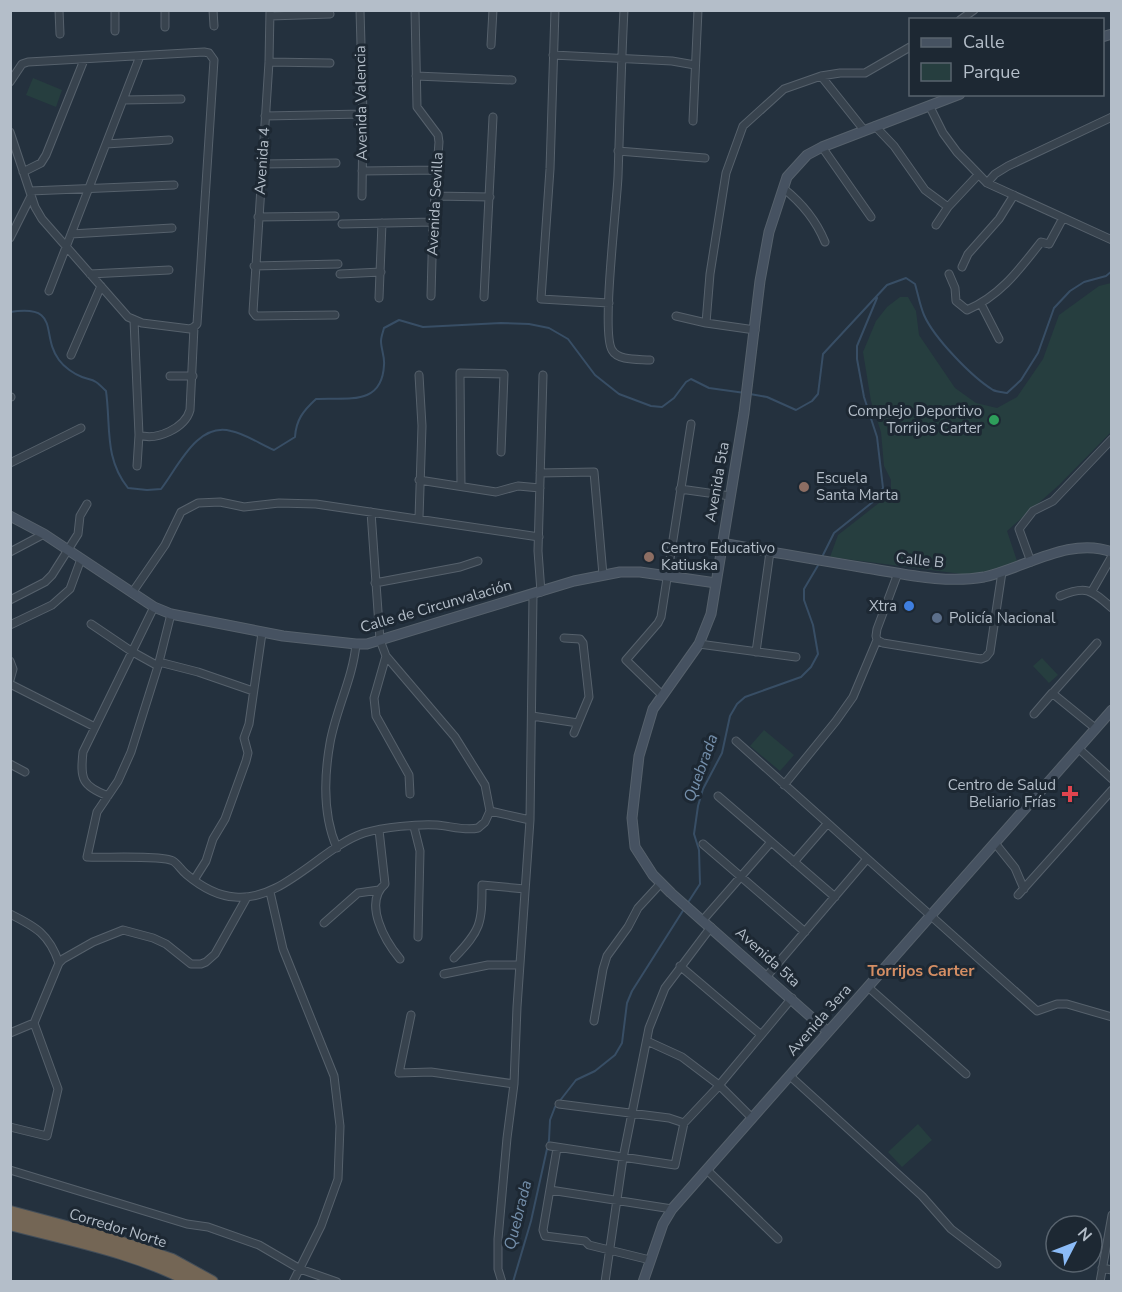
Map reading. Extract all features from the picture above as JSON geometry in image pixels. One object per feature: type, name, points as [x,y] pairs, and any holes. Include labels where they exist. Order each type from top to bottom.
[{"type":"highway","name":"Corredor Norte","points":[[10,1212],[106,1238],[171,1260],[212,1281]]},
{"type":"highway","name":"Corredor Norte","points":[[10,1224],[102,1248],[169,1270],[192,1281]]},
{"type":"street","points":[[59,10],[60,34]]},
{"type":"street","points":[[115,10],[115,32]]},
{"type":"street","points":[[165,10],[165,27]]},
{"type":"street","points":[[213,10],[214,26]]},
{"type":"street","name":"Avenida Valencia","points":[[360,10],[363,114],[362,196]]},
{"type":"street","name":"Avenida Sevilla","points":[[415,10],[417,107],[438,135],[431,296]]},
{"type":"street","points":[[491,45],[493,10]]},
{"type":"street","points":[[555,10],[550,169],[541,299],[609,303]]},
{"type":"street","points":[[624,10],[609,303],[609,344],[620,358],[650,360]]},
{"type":"street","points":[[693,121],[698,10]]},
{"type":"street","points":[[270,13],[330,14]]},
{"type":"street","name":"Avenida 4","points":[[270,13],[269,63],[253,312],[256,316],[335,315]]},
{"type":"street","points":[[706,323],[710,274],[726,173],[743,126],[784,89],[840,72],[865,73],[909,48]]},
{"type":"street","points":[[10,82],[19,68],[27,62],[204,52],[214,60],[190,410],[186,420],[161,435],[144,437],[139,435]]},
{"type":"street","points":[[553,55],[672,61],[695,65]]},
{"type":"street","points":[[49,291],[140,56]]},
{"type":"street","points":[[24,172],[41,163],[46,155],[84,60]]},
{"type":"street","points":[[269,63],[330,63]]},
{"type":"street","points":[[416,76],[512,80]]},
{"type":"street","points":[[821,76],[864,129]]},
{"type":"street","name":"Avenida 5ta","points":[[828,1032],[661,883],[642,861],[635,847],[632,818],[639,756],[653,709],[699,644],[711,614],[752,360],[760,281],[769,232],[787,177],[807,155],[822,147],[864,129],[955,96]]},
{"type":"street","points":[[123,100],[181,99]]},
{"type":"street","points":[[930,107],[943,133],[957,152],[987,183],[1112,240]]},
{"type":"street","points":[[265,116],[363,114]]},
{"type":"street","points":[[484,297],[493,117]]},
{"type":"street","points":[[987,183],[995,174],[1008,166],[1112,117]]},
{"type":"street","points":[[875,126],[894,146],[925,190],[948,207]]},
{"type":"street","points":[[10,132],[42,219],[128,317],[134,320],[180,327],[194,327]]},
{"type":"street","points":[[106,144],[169,140]]},
{"type":"street","points":[[822,147],[871,217]]},
{"type":"street","points":[[618,151],[705,158]]},
{"type":"street","points":[[262,164],[336,163]]},
{"type":"street","points":[[362,171],[437,170]]},
{"type":"street","points":[[936,225],[948,207],[978,175]]},
{"type":"street","points":[[31,194],[89,188],[174,185]]},
{"type":"street","points":[[783,188],[807,210],[819,226],[825,242]]},
{"type":"street","points":[[10,238],[31,194]]},
{"type":"street","points":[[962,267],[968,254],[999,219],[1014,195]]},
{"type":"street","points":[[435,196],[490,198]]},
{"type":"street","points":[[258,218],[335,216]]},
{"type":"street","points":[[949,274],[955,288],[956,301],[967,310],[981,304],[992,297],[1017,273],[1041,242],[1049,244],[1063,218]]},
{"type":"street","points":[[342,224],[433,222]]},
{"type":"street","points":[[379,298],[382,223]]},
{"type":"street","points":[[71,234],[172,228]]},
{"type":"street","points":[[255,266],[338,264]]},
{"type":"street","points":[[90,274],[169,270]]},
{"type":"street","points":[[340,274],[381,272]]},
{"type":"street","points":[[71,355],[101,286]]},
{"type":"street","points":[[981,304],[999,339]]},
{"type":"street","points":[[676,316],[755,330]]},
{"type":"street","points":[[134,320],[139,435],[137,466]]},
{"type":"street","points":[[461,486],[460,373],[504,374],[501,452]]},
{"type":"street","points":[[419,375],[422,426],[419,518]]},
{"type":"street","points":[[501,1281],[498,1269],[498,1239],[514,1084],[530,820],[543,375]]},
{"type":"street","points":[[170,376],[193,376]]},
{"type":"street","points":[[662,695],[626,660],[661,617],[691,424]]},
{"type":"street","points":[[10,463],[81,428]]},
{"type":"street","points":[[1031,562],[1018,529],[1033,511],[1053,501],[1112,439]]},
{"type":"street","points":[[540,473],[594,472],[603,575]]},
{"type":"street","points":[[420,480],[496,492],[518,486],[540,488]]},
{"type":"street","points":[[680,489],[730,496]]},
{"type":"street","points":[[132,593],[165,545],[181,512],[198,504],[220,502],[244,507],[279,503],[316,504],[539,537]]},
{"type":"street","points":[[10,600],[49,579],[78,534],[80,516],[87,504]]},
{"type":"street","points":[[171,614],[126,767],[97,812],[87,858],[145,859],[157,857],[172,860],[206,889],[234,897],[247,897],[270,892],[364,833],[436,825],[474,829],[485,822],[490,811],[486,785],[455,737],[386,656],[380,640],[371,512]]},
{"type":"street","name":"Calle de Circunvalación","points":[[10,516],[44,534],[154,607],[171,614],[262,633],[356,644],[367,644],[574,581],[603,575],[640,572],[716,583]]},
{"type":"street","points":[[10,552],[44,534]]},
{"type":"street","name":"Calle B","points":[[722,543],[898,573],[971,579],[1002,572],[1082,547],[1102,548],[1112,554]]},
{"type":"street","points":[[756,652],[770,552]]},
{"type":"street","points":[[1092,591],[1112,554]]},
{"type":"street","points":[[10,625],[52,604],[70,590],[81,559]]},
{"type":"street","points":[[375,583],[460,567],[478,561]]},
{"type":"street","points":[[877,640],[883,644],[981,659],[986,657],[990,652],[1002,572]]},
{"type":"street","points":[[784,785],[853,697],[877,640],[877,629],[898,573]]},
{"type":"street","points":[[1060,596],[1073,591],[1092,591],[1112,608]]},
{"type":"street","points":[[108,796],[92,790],[85,783],[81,772],[83,752],[154,607]]},
{"type":"street","points":[[91,624],[131,651],[158,664],[198,672],[253,691]]},
{"type":"street","points":[[194,880],[206,861],[213,839],[225,819],[246,761],[248,753],[244,738],[262,633]]},
{"type":"street","points":[[564,638],[580,639],[583,643],[589,696],[574,733]]},
{"type":"street","points":[[1095,729],[1061,700],[1052,693],[1034,714],[1066,676],[1097,643]]},
{"type":"street","points":[[337,848],[331,834],[326,806],[330,742],[354,660],[356,644]]},
{"type":"street","points":[[699,644],[796,657]]},
{"type":"street","points":[[386,656],[374,698],[376,716],[410,775],[410,794]]},
{"type":"street","points":[[10,660],[13,669],[10,682],[95,727]]},
{"type":"street","name":"Avenida 3era","points":[[643,1281],[663,1224],[672,1209],[1112,710]]},
{"type":"street","points":[[532,716],[578,723]]},
{"type":"street","points":[[736,741],[1037,1011],[1057,1004],[1067,1004],[1112,1017]]},
{"type":"street","points":[[1078,748],[1112,779]]},
{"type":"street","points":[[10,764],[25,772]]},
{"type":"street","points":[[995,843],[1015,868],[1021,892],[1112,790]]},
{"type":"street","points":[[718,796],[835,897]]},
{"type":"street","points":[[490,811],[530,820]]},
{"type":"street","points":[[794,862],[827,824]]},
{"type":"street","points":[[414,826],[420,851],[418,937]]},
{"type":"street","points":[[379,830],[385,884],[379,890],[375,906],[388,944],[399,959]]},
{"type":"street","points":[[703,920],[771,842]]},
{"type":"street","points":[[703,844],[805,932]]},
{"type":"street","points":[[767,976],[866,860]]},
{"type":"street","points":[[594,1021],[603,969],[608,956],[638,908],[661,883]]},
{"type":"street","points":[[454,958],[475,933],[482,915],[482,885],[525,889]]},
{"type":"street","points":[[324,923],[358,893],[379,890]]},
{"type":"street","points":[[270,892],[283,949],[334,1076],[340,1126],[338,1179],[321,1226],[293,1281]]},
{"type":"street","points":[[10,1127],[47,1136],[58,1089],[34,1023],[59,963],[93,942],[123,930],[138,932],[166,944],[191,964],[206,962],[215,954],[247,897]]},
{"type":"street","points":[[10,914],[42,932],[59,963]]},
{"type":"street","points":[[605,1281],[624,1158],[649,1028],[665,988],[711,927]]},
{"type":"street","points":[[444,974],[488,965],[520,964]]},
{"type":"street","points":[[680,966],[760,1035]]},
{"type":"street","points":[[868,987],[966,1074]]},
{"type":"street","points":[[650,1260],[589,1245],[585,1241],[545,1236],[543,1230],[554,1147],[675,1165],[684,1123],[792,998]]},
{"type":"street","points":[[411,1014],[399,1073],[431,1071],[514,1084]]},
{"type":"street","points":[[10,1033],[34,1023]]},
{"type":"street","points":[[647,1041],[682,1057],[719,1085],[752,1118]]},
{"type":"street","points":[[790,1076],[922,1196],[951,1229],[997,1264]]},
{"type":"street","points":[[559,1104],[669,1118],[684,1123]]},
{"type":"street","points":[[10,1170],[187,1224],[208,1227],[259,1245],[300,1269],[337,1281]]},
{"type":"street","points":[[707,1170],[778,1239]]},
{"type":"street","points":[[550,1190],[672,1209]]},
{"type":"street","points":[[1104,1254],[1112,1215]]},
{"type":"green space","points":[[33,78],[62,90],[56,107],[26,95]]},
{"type":"green space","name":"Complejo Deportivo Torrijos Carter","points":[[1111,283],[1111,432],[1059,485],[1007,531],[1018,564],[977,576],[830,557],[838,535],[884,499],[891,489],[891,480],[884,466],[881,432],[871,401],[863,352],[876,321],[887,307],[900,297],[908,297],[916,311],[919,335],[955,388],[976,403],[997,408],[1017,397],[1043,359],[1059,315],[1099,286]]},
{"type":"green space","points":[[1042,658],[1058,675],[1049,683],[1033,666]]},
{"type":"green space","points":[[764,730],[794,755],[780,771],[750,746]]},
{"type":"green space","points":[[918,1124],[932,1140],[902,1167],[888,1152]]},
{"type":"waterway","points":[[750,394],[767,397],[796,410],[812,401],[818,394],[823,354],[887,285],[906,278],[915,284],[924,315],[936,335],[984,384],[995,391],[1007,393],[1021,380],[1038,353],[1054,308],[1070,291],[1084,282],[1106,276],[1112,271]]},
{"type":"waterway","name":"Quebrada","points":[[822,557],[834,533],[874,501],[883,488],[877,437],[864,397],[857,359],[857,346],[877,298]]},
{"type":"waterway","points":[[10,312],[26,311],[43,317],[61,363],[76,374],[94,381],[106,391],[112,454],[120,477],[128,488],[161,489],[190,448],[208,433],[219,430],[237,432],[274,450],[295,437],[301,416],[316,399],[350,398],[370,394],[377,388],[382,378],[384,362],[381,341],[384,328],[399,320],[423,327],[501,323],[529,324],[549,328],[568,339],[595,375],[619,394],[651,406],[662,407],[674,398],[691,379],[709,388],[745,393]]},
{"type":"waterway","name":"Quebrada","points":[[687,904],[700,884],[699,850],[694,834],[698,806],[703,789],[722,753],[730,716],[737,704],[745,697],[801,677],[811,667],[818,654],[813,625],[804,600],[804,589],[820,562]]},
{"type":"waterway","name":"Quebrada","points":[[513,1282],[531,1221],[549,1140],[550,1120],[555,1107],[576,1080],[595,1071],[615,1055],[622,1043],[627,1003],[632,991],[684,909]]},
{"type":"place","name":"Complejo Deportivo Torrijos Carter","points":[[994,420]]},
{"type":"place","name":"Escuela Santa Marta","points":[[804,487]]},
{"type":"place","name":"Centro Educativo Katiuska","points":[[649,557]]},
{"type":"place","name":"Xtra","points":[[909,606]]},
{"type":"place","name":"Policía Nacional","points":[[937,618]]},
{"type":"place","name":"Centro de Salud Beliario Frías","points":[[1070,794]]},
{"type":"district","name":"Torrijos Carter","points":[[921,971]]}]
